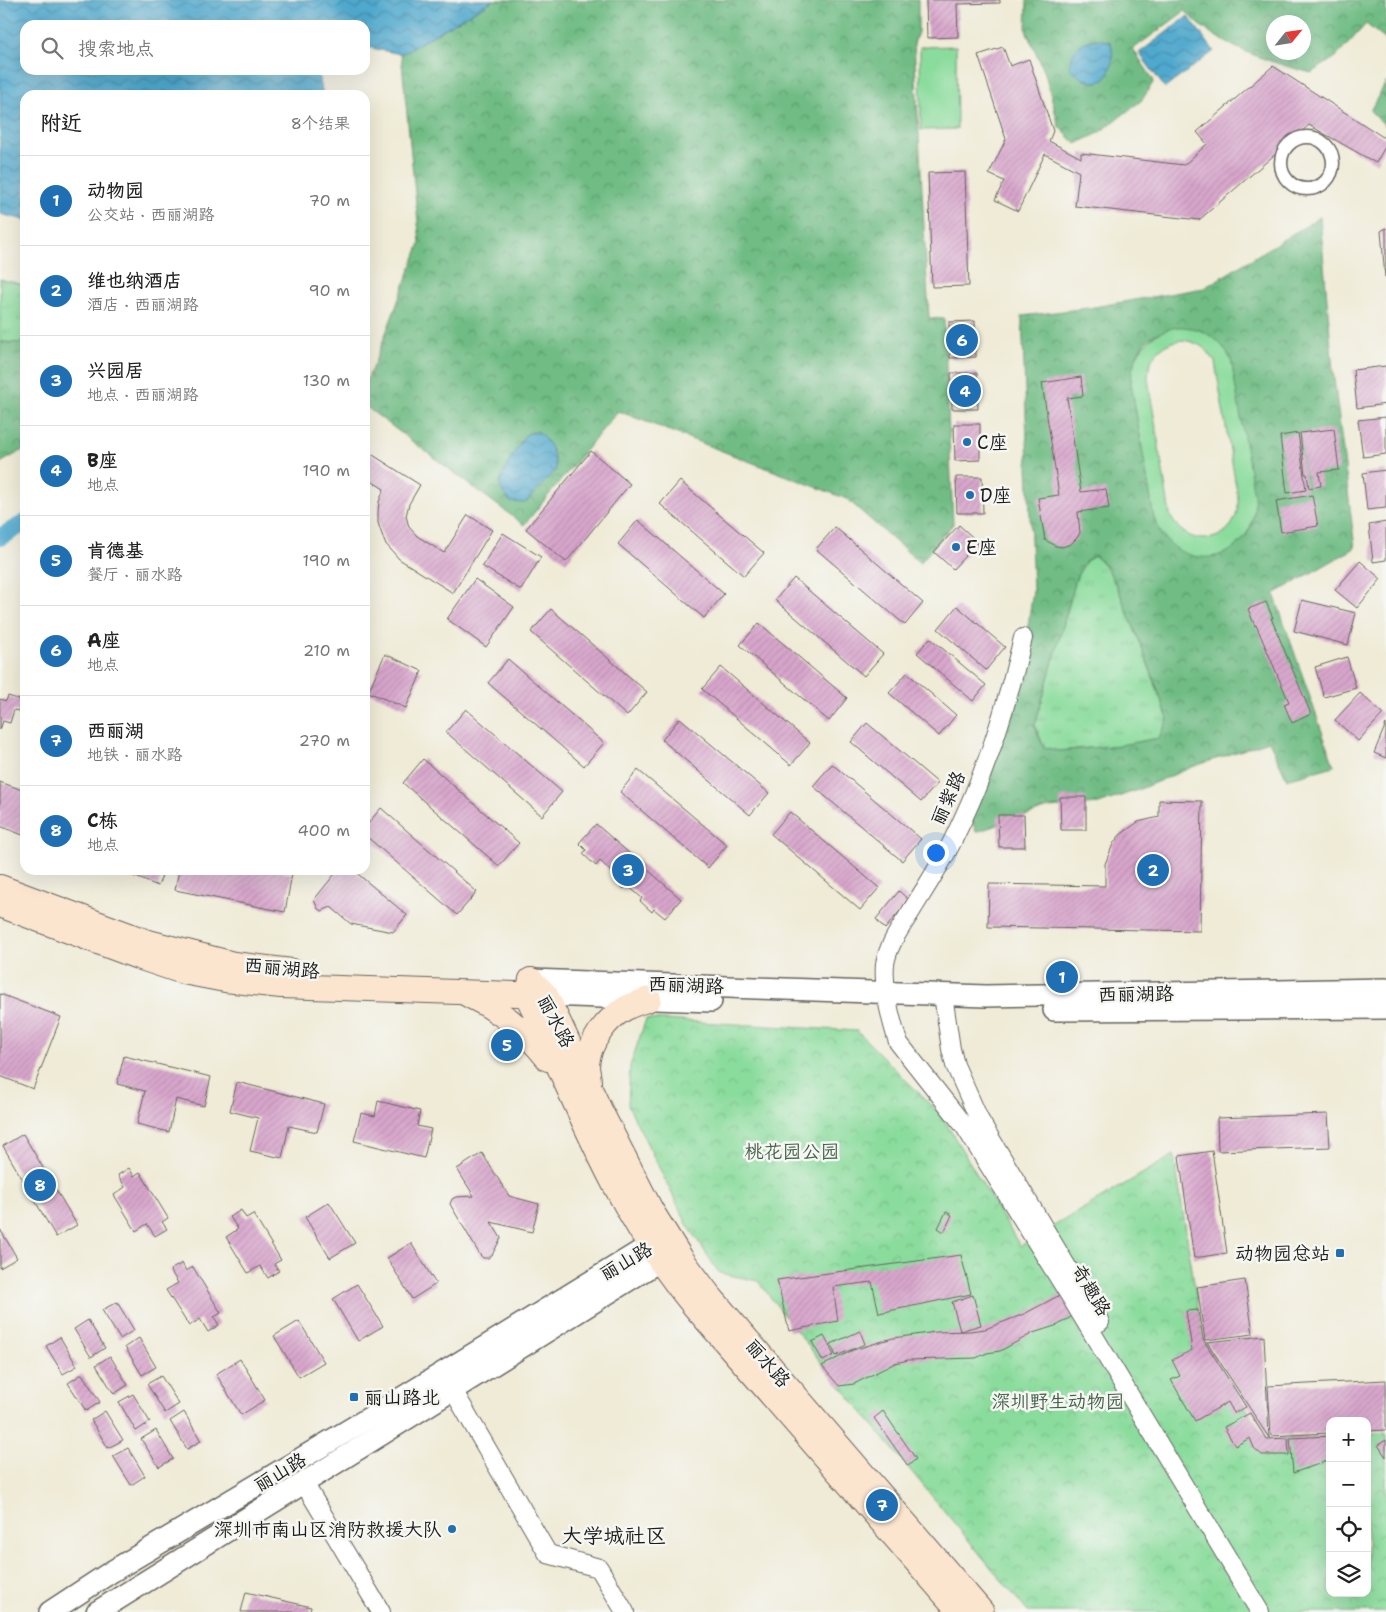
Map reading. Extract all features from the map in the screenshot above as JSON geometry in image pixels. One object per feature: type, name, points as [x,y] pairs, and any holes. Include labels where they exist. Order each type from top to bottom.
[{"type":"main road","name":"西丽湖路","points":[[0,887],[145,941],[234,964],[283,971],[535,990]]},
{"type":"main road","name":"西丽湖路","points":[[0,905],[138,957],[184,972],[225,980],[281,986],[462,993],[535,990]]},
{"type":"main road","name":"丽水路","points":[[535,990],[580,1088],[632,1217],[659,1249],[709,1295],[982,1612]]},
{"type":"main road","points":[[462,993],[487,1004],[506,1017],[524,1032],[580,1088],[591,1050],[598,1035],[613,1018],[627,1007],[649,999]]},
{"type":"main road","name":"丽水路","points":[[659,1249],[695,1306],[960,1612]]},
{"type":"street","points":[[1308,136],[1320,140],[1329,148],[1333,159],[1332,171],[1326,181],[1316,188],[1304,190],[1293,186],[1284,178],[1280,167],[1281,155],[1287,144],[1296,138],[1308,136]]},
{"type":"street","name":"丽紫路","points":[[888,1000],[885,964],[891,944],[951,844],[974,795],[994,745],[1023,638]]},
{"type":"street","name":"西丽湖路","points":[[944,1002],[986,996],[1386,989]]},
{"type":"street","name":"西丽湖路","points":[[535,990],[649,999],[888,1000]]},
{"type":"street","name":"西丽湖路","points":[[535,990],[944,1002],[985,1010],[1386,1008]]},
{"type":"street","name":"奇趣路","points":[[888,1000],[892,1026],[898,1042],[972,1123],[1274,1612]]},
{"type":"street","name":"奇趣路","points":[[944,1002],[955,1065],[972,1123],[1070,1296],[1260,1612]]},
{"type":"street","name":"丽山路","points":[[97,1612],[453,1390],[659,1249]]},
{"type":"street","name":"丽山路","points":[[50,1612],[111,1572],[374,1415],[659,1249]]},
{"type":"street","points":[[453,1390],[548,1554],[599,1568],[625,1612]]},
{"type":"street","points":[[304,1483],[381,1612]]},
{"type":"green space","points":[[494,0],[918,0],[918,32],[914,43],[929,318],[944,319],[953,524],[920,563],[847,499],[618,411],[524,525],[370,410],[370,373],[420,243],[401,54]]},
{"type":"green space","points":[[1027,0],[1386,0],[1386,40],[1366,24],[1336,57],[1311,73],[1268,60],[1311,60],[1311,15],[1266,15],[1266,59],[1245,52],[1221,39],[1206,30],[1185,11],[1133,49],[1154,81],[1142,100],[1099,133],[1076,144],[1059,127],[1045,73],[1026,30]]},
{"type":"green space","points":[[956,46],[957,129],[921,130],[920,47]]},
{"type":"green space","points":[[1386,82],[1386,126],[1370,111]]},
{"type":"green space","points":[[1320,217],[1333,370],[1355,548],[1274,594],[1334,766],[1287,779],[1269,741],[1192,767],[1099,804],[1049,808],[976,832],[971,818],[1025,648],[1033,590],[1022,316],[1088,308],[1204,288]],"holes":[[[1200,330],[1218,342],[1231,360],[1255,506],[1251,527],[1239,544],[1163,538],[1154,518],[1131,382],[1133,368],[1140,348],[1156,334]],[[1095,556],[1106,567],[1117,587],[1143,650],[1168,719],[1159,738],[1121,745],[1058,751],[1044,747],[1035,725],[1077,576],[1086,561]]]},
{"type":"green space","points":[[0,279],[20,284],[20,343],[0,342]]},
{"type":"green space","points":[[1178,327],[1187,328],[1210,335],[1222,346],[1231,360],[1254,496],[1253,519],[1244,537],[1231,549],[1215,556],[1197,557],[1180,551],[1165,538],[1154,518],[1131,382],[1135,361],[1144,345],[1159,333]],"holes":[[[1182,340],[1202,346],[1215,362],[1238,498],[1237,513],[1231,525],[1223,533],[1212,538],[1201,539],[1189,535],[1178,528],[1170,515],[1148,379],[1150,364],[1157,352],[1167,344]]]},
{"type":"green space","points":[[0,342],[20,343],[20,452],[0,463]]},
{"type":"green space","points":[[1095,556],[1106,568],[1118,589],[1168,719],[1159,738],[1121,745],[1058,751],[1044,747],[1035,725],[1077,576],[1086,561]]},
{"type":"green space","name":"深圳野生动物园","points":[[646,1019],[857,1031],[941,1115],[1020,1246],[1174,1155],[1203,1339],[1266,1439],[1326,1436],[1326,1597],[1371,1597],[1371,1434],[1386,1432],[1386,1612],[1028,1612],[824,1366],[758,1281],[719,1273],[687,1224],[628,1105],[630,1066]]},
{"type":"water","points":[[0,0],[494,0],[401,54],[370,48],[370,20],[20,20],[20,75],[319,75],[322,90],[20,90],[20,219],[0,214]]},
{"type":"water","points":[[1188,16],[1214,51],[1165,88],[1139,53]]},
{"type":"water","points":[[1100,39],[1111,42],[1112,65],[1103,79],[1096,82],[1088,81],[1069,67],[1071,60],[1075,50],[1082,44]]},
{"type":"water","points":[[538,431],[551,449],[556,470],[525,503],[511,502],[500,487],[503,474],[525,435]]},
{"type":"building","points":[[926,0],[1000,0],[1000,3],[957,4],[958,37],[927,38]]},
{"type":"building","points":[[1003,47],[1010,66],[1029,59],[1053,131],[1049,141],[1081,158],[1081,153],[1184,165],[1207,144],[1197,132],[1273,66],[1386,139],[1386,145],[1376,163],[1309,125],[1199,220],[1075,206],[1079,172],[1045,154],[1018,211],[995,200],[1004,181],[989,174],[1006,139],[978,55]]},
{"type":"building","points":[[965,172],[969,286],[932,287],[928,173]]},
{"type":"building","points":[[1386,228],[1386,277],[1385,277],[1381,231]]},
{"type":"building","points":[[975,321],[976,357],[950,358],[949,322]]},
{"type":"building","points":[[1386,366],[1386,404],[1357,408],[1353,370]]},
{"type":"building","points":[[951,373],[977,373],[978,409],[952,409]]},
{"type":"building","points":[[1081,377],[1083,396],[1067,398],[1081,492],[1106,489],[1109,508],[1078,512],[1080,533],[1071,544],[1062,547],[1045,540],[1038,498],[1059,495],[1042,383]]},
{"type":"building","points":[[1386,417],[1386,454],[1363,457],[1358,420]]},
{"type":"building","name":"C座","points":[[954,424],[980,424],[980,460],[955,461]]},
{"type":"building","points":[[1334,429],[1339,470],[1319,472],[1321,486],[1309,488],[1307,474],[1305,474],[1300,433]]},
{"type":"building","points":[[1298,433],[1306,490],[1287,493],[1280,436]]},
{"type":"building","points":[[591,451],[630,484],[566,562],[526,529]]},
{"type":"building","points":[[370,453],[420,485],[409,504],[406,516],[409,527],[417,536],[444,553],[468,515],[492,530],[453,593],[399,559],[385,543],[378,523],[379,502],[384,489],[370,480]]},
{"type":"building","points":[[1386,470],[1386,508],[1367,510],[1363,473]]},
{"type":"building","name":"D座","points":[[956,477],[982,477],[983,513],[957,513]]},
{"type":"building","points":[[680,481],[764,553],[744,576],[660,504]]},
{"type":"building","points":[[1312,495],[1318,526],[1281,532],[1276,501]]},
{"type":"building","points":[[638,520],[724,594],[704,618],[618,544]]},
{"type":"building","points":[[1386,522],[1386,560],[1373,562],[1369,525]]},
{"type":"building","name":"E座","points":[[959,525],[978,542],[953,569],[934,552]]},
{"type":"building","points":[[835,527],[923,603],[905,625],[816,549]]},
{"type":"building","points":[[503,533],[541,557],[521,590],[482,566]]},
{"type":"building","points":[[1360,561],[1381,579],[1357,608],[1335,590]]},
{"type":"building","points":[[794,578],[883,654],[864,676],[775,600]]},
{"type":"building","points":[[475,579],[514,607],[486,647],[447,619]]},
{"type":"building","points":[[1302,600],[1356,613],[1348,645],[1294,631]]},
{"type":"building","points":[[1266,602],[1311,714],[1292,723],[1284,704],[1289,702],[1248,609]]},
{"type":"building","points":[[957,606],[1005,647],[986,670],[938,629]]},
{"type":"building","points":[[551,609],[647,692],[627,716],[531,632]]},
{"type":"building","points":[[759,623],[847,698],[829,721],[740,645]]},
{"type":"building","points":[[930,638],[986,685],[973,701],[917,653]]},
{"type":"building","points":[[385,654],[422,671],[406,708],[370,693],[370,688]]},
{"type":"building","points":[[1347,657],[1356,688],[1324,697],[1315,667]]},
{"type":"building","points":[[508,659],[604,743],[584,766],[488,683]]},
{"type":"building","points":[[721,667],[810,743],[791,765],[702,689]]},
{"type":"building","points":[[907,673],[956,715],[939,736],[889,693]]},
{"type":"building","points":[[1360,693],[1383,714],[1358,741],[1335,720]]},
{"type":"building","points":[[8,696],[20,700],[20,704],[18,711],[14,710],[10,723],[3,721],[0,730],[0,699],[6,701]]},
{"type":"building","points":[[466,709],[562,792],[542,816],[446,732]]},
{"type":"building","points":[[680,718],[769,793],[750,815],[662,740]]},
{"type":"building","points":[[867,723],[938,783],[921,802],[851,742]]},
{"type":"building","points":[[1386,724],[1386,758],[1374,753]]},
{"type":"building","points":[[423,759],[519,843],[499,866],[403,783]]},
{"type":"building","points":[[832,764],[921,839],[902,861],[813,786]]},
{"type":"building","points":[[638,770],[727,845],[708,868],[620,792]]},
{"type":"building","points":[[0,782],[20,789],[20,834],[0,826]]},
{"type":"building","points":[[1060,797],[1086,797],[1086,830],[1061,830]]},
{"type":"building","points":[[1159,800],[1202,801],[1200,931],[988,927],[989,884],[1105,886],[1105,864],[1113,844],[1120,835],[1138,822],[1159,817]]},
{"type":"building","points":[[381,808],[477,892],[457,915],[370,839],[370,821]]},
{"type":"building","points":[[790,812],[879,888],[860,910],[771,834]]},
{"type":"building","points":[[998,815],[1024,815],[1025,847],[999,847]]},
{"type":"building","points":[[596,824],[681,899],[665,918],[654,909],[652,912],[640,901],[642,898],[627,885],[624,889],[611,877],[614,874],[600,861],[596,866],[583,854],[586,850],[579,843]]},
{"type":"building","points":[[130,875],[162,875],[158,886]]},
{"type":"building","points":[[178,875],[292,875],[285,912],[175,890]]},
{"type":"building","points":[[334,875],[359,875],[407,915],[393,932],[351,924],[331,907],[322,911],[318,909],[314,900]]},
{"type":"building","points":[[899,891],[909,900],[885,929],[876,919]]},
{"type":"building","points":[[0,994],[61,1017],[33,1089],[0,1076]]},
{"type":"building","points":[[124,1056],[211,1077],[204,1106],[176,1099],[169,1132],[137,1124],[145,1091],[117,1084]]},
{"type":"building","points":[[237,1082],[324,1104],[317,1132],[289,1126],[282,1158],[250,1151],[258,1118],[230,1111]]},
{"type":"building","points":[[378,1101],[420,1111],[417,1126],[431,1129],[424,1158],[354,1141],[361,1113],[375,1116]]},
{"type":"building","points":[[1328,1114],[1330,1147],[1218,1151],[1217,1118]]},
{"type":"building","points":[[23,1134],[77,1225],[56,1237],[3,1146]]},
{"type":"building","points":[[1212,1151],[1227,1253],[1194,1258],[1179,1156]]},
{"type":"building","points":[[482,1153],[509,1196],[539,1204],[532,1232],[491,1222],[501,1238],[492,1255],[488,1258],[483,1258],[480,1255],[450,1204],[452,1199],[456,1197],[474,1196],[457,1169]]},
{"type":"building","points":[[129,1168],[134,1176],[140,1172],[168,1218],[162,1222],[167,1229],[155,1236],[147,1224],[136,1231],[114,1195],[125,1187],[118,1175]]},
{"type":"building","points":[[329,1202],[355,1243],[330,1258],[305,1217]]},
{"type":"building","points":[[241,1210],[246,1218],[253,1214],[281,1260],[274,1264],[279,1271],[268,1278],[260,1266],[248,1273],[226,1237],[238,1229],[230,1217]]},
{"type":"building","points":[[946,1212],[952,1215],[944,1232],[938,1228]]},
{"type":"building","points":[[0,1229],[17,1258],[0,1268]]},
{"type":"building","points":[[411,1243],[436,1284],[412,1299],[387,1258]]},
{"type":"building","points":[[961,1255],[971,1294],[879,1313],[872,1282],[833,1287],[838,1321],[789,1331],[777,1280]]},
{"type":"building","points":[[182,1263],[186,1271],[193,1267],[221,1313],[214,1317],[219,1325],[208,1332],[200,1319],[189,1326],[166,1290],[178,1283],[170,1270]]},
{"type":"building","points":[[1245,1280],[1253,1334],[1205,1340],[1197,1287]]},
{"type":"building","points":[[357,1284],[383,1326],[358,1341],[333,1299]]},
{"type":"building","points":[[1062,1294],[1074,1315],[1058,1325],[1033,1333],[1000,1351],[987,1353],[976,1358],[908,1360],[895,1363],[854,1384],[839,1386],[822,1366],[853,1350],[893,1338],[936,1332],[985,1329],[1024,1314]]},
{"type":"building","points":[[973,1295],[981,1325],[960,1331],[952,1302]]},
{"type":"building","points":[[117,1302],[134,1330],[120,1339],[102,1310]]},
{"type":"building","points":[[1198,1310],[1203,1339],[1246,1407],[1234,1413],[1228,1402],[1195,1421],[1171,1380],[1180,1376],[1172,1360],[1192,1350],[1186,1311]]},
{"type":"building","points":[[88,1320],[105,1348],[91,1357],[74,1329]]},
{"type":"building","points":[[299,1321],[324,1362],[299,1377],[274,1336]]},
{"type":"building","points":[[860,1331],[865,1344],[836,1356],[831,1344]]},
{"type":"building","points":[[824,1336],[834,1355],[823,1361],[812,1342]]},
{"type":"building","points":[[1264,1336],[1269,1438],[1207,1342]]},
{"type":"building","points":[[60,1337],[77,1366],[63,1374],[46,1346]]},
{"type":"building","points":[[139,1338],[156,1367],[142,1375],[125,1347]]},
{"type":"building","points":[[110,1356],[128,1385],[114,1394],[96,1365]]},
{"type":"building","points":[[240,1359],[265,1400],[241,1415],[216,1374]]},
{"type":"building","points":[[82,1374],[100,1402],[86,1411],[68,1383]]},
{"type":"building","points":[[161,1376],[179,1404],[165,1413],[147,1384]]},
{"type":"building","points":[[1386,1380],[1386,1430],[1371,1431],[1371,1417],[1326,1417],[1326,1433],[1271,1436],[1268,1386]]},
{"type":"building","points":[[133,1394],[150,1422],[136,1431],[119,1402]]},
{"type":"building","points":[[105,1411],[123,1440],[108,1448],[91,1420]]},
{"type":"building","points":[[883,1411],[916,1459],[908,1466],[874,1418]]},
{"type":"building","points":[[184,1412],[201,1441],[187,1449],[170,1421]]},
{"type":"building","points":[[1250,1413],[1266,1439],[1288,1438],[1289,1455],[1262,1455],[1254,1448],[1250,1438],[1235,1446],[1224,1427]]},
{"type":"building","points":[[156,1430],[173,1459],[159,1467],[141,1439]]},
{"type":"building","points":[[1326,1436],[1326,1461],[1293,1473],[1290,1438]]},
{"type":"building","points":[[1386,1440],[1386,1457],[1378,1445]]},
{"type":"building","points":[[128,1448],[145,1476],[131,1485],[113,1456]]},
{"type":"building","points":[[246,1592],[311,1607],[310,1612],[241,1612]]},
{"type":"waterway","points":[[0,537],[20,526]]},
{"type":"place","name":"A座","points":[[962,340]]},
{"type":"place","name":"B座","points":[[965,391]]},
{"type":"place","name":"C座","points":[[967,442]]},
{"type":"place","name":"D座","points":[[970,495]]},
{"type":"place","name":"E座","points":[[956,547]]},
{"type":"place","name":"兴园居","points":[[628,870]]},
{"type":"place","name":"维也纳酒店","points":[[1153,870]]},
{"type":"place","name":"动物园","points":[[1062,977]]},
{"type":"place","name":"肯德基","points":[[507,1045]]},
{"type":"place","name":"C栋","points":[[40,1185]]},
{"type":"place","name":"动物园总站","points":[[1340,1253]]},
{"type":"place","name":"丽山路北","points":[[354,1397]]},
{"type":"place","name":"西丽湖","points":[[882,1505]]},
{"type":"place","name":"深圳市南山区消防救援大队","points":[[452,1529]]},
{"type":"district","name":"大学城社区","points":[[614,1536]]},
{"type":"park label","name":"桃花园公园","points":[[792,1151]]}]
